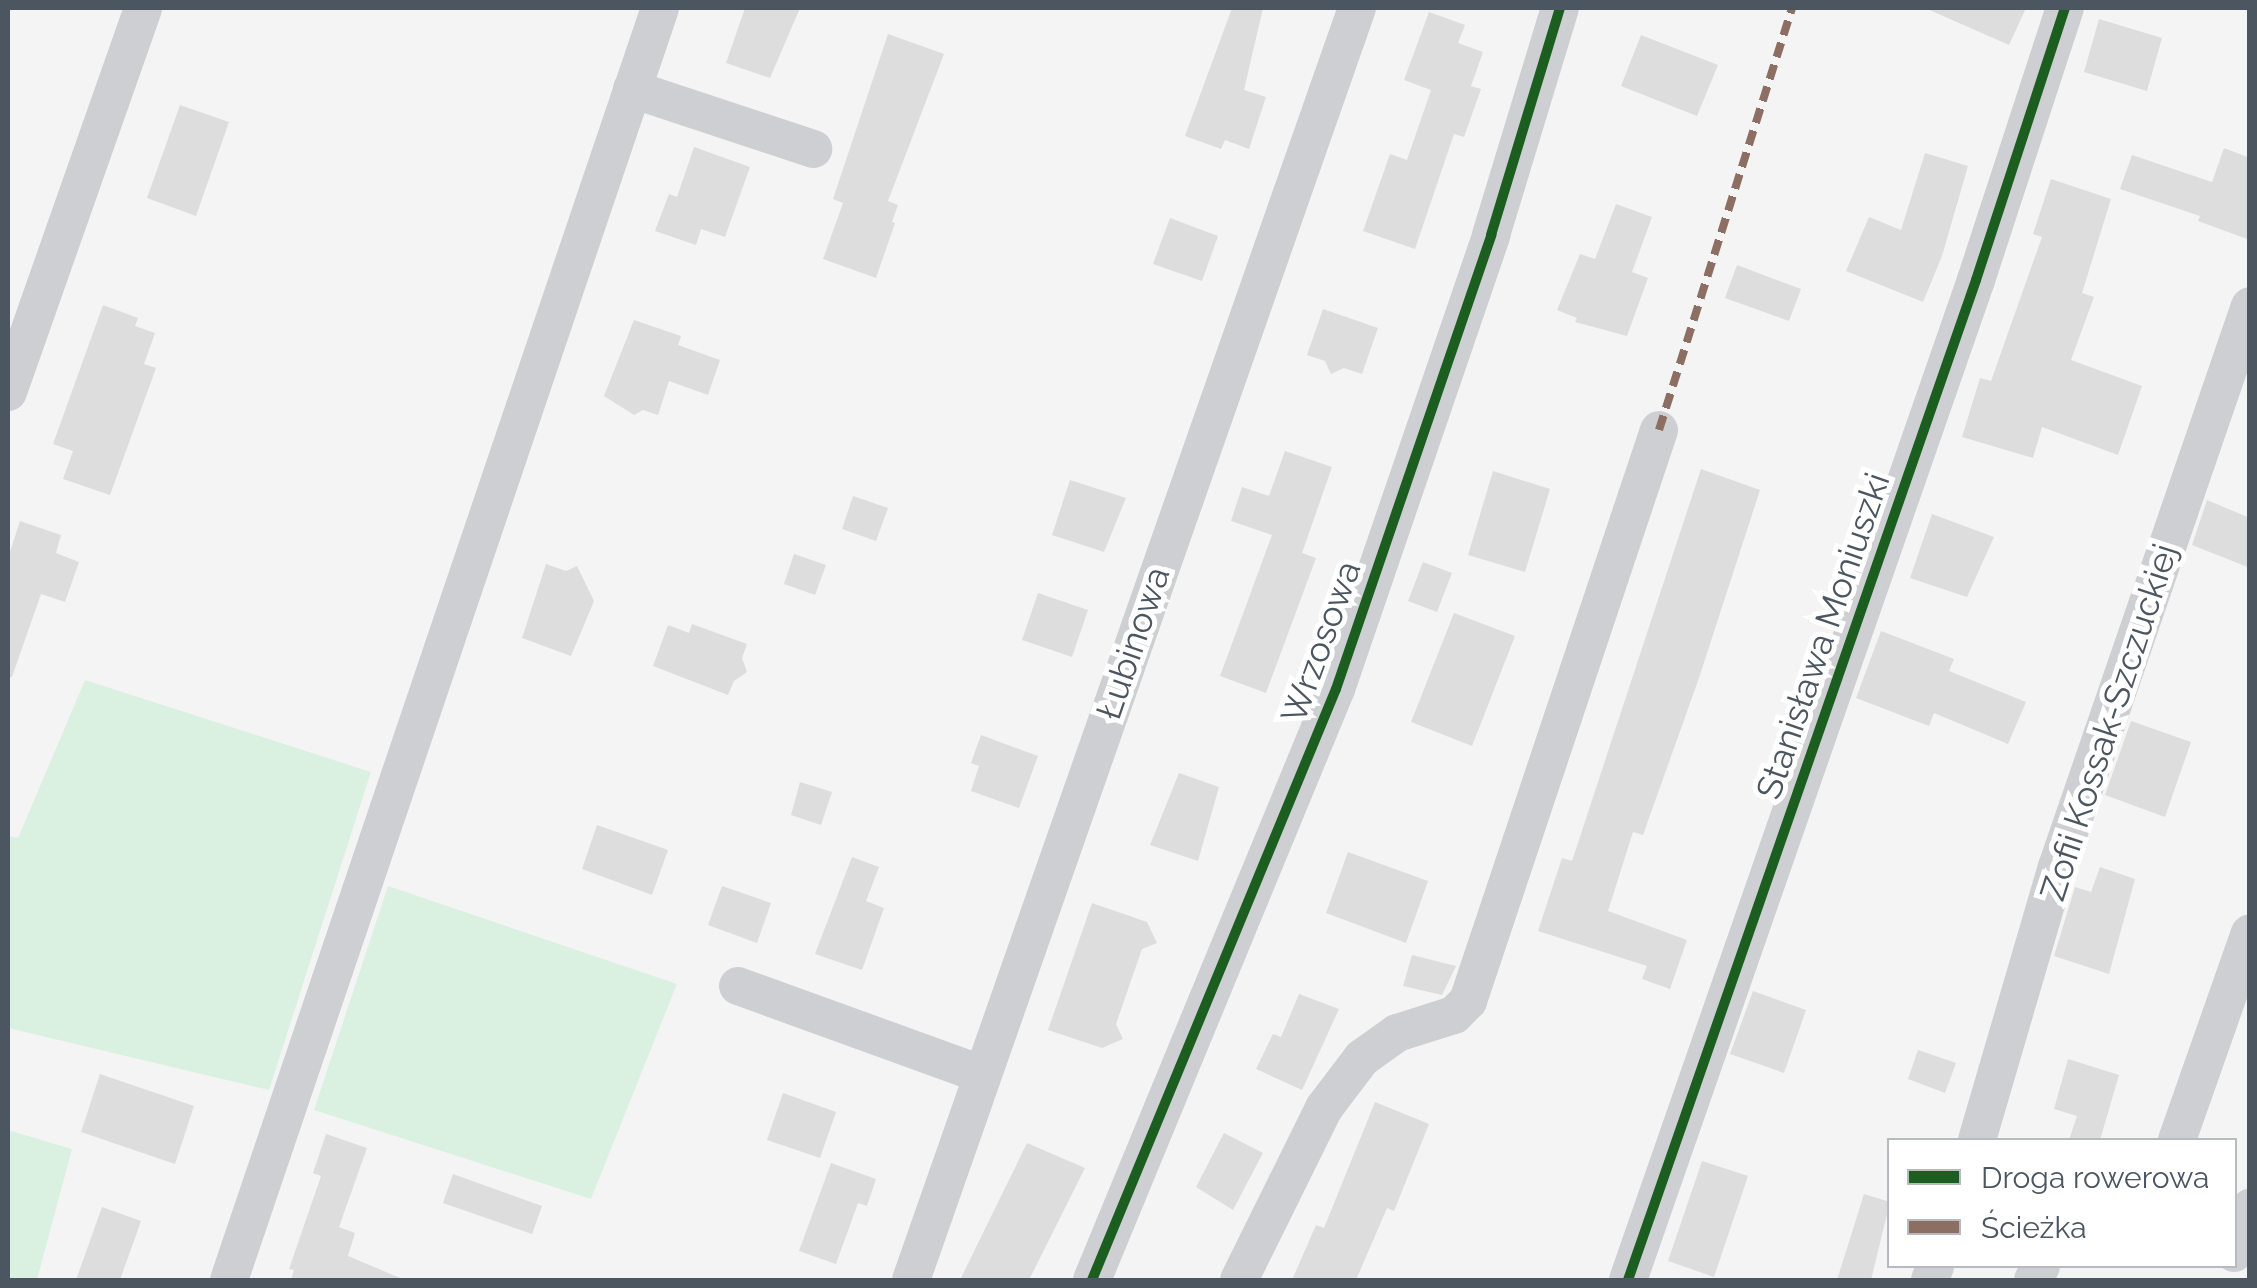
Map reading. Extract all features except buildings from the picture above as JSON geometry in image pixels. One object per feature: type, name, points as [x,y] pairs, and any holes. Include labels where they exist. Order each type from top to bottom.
[{"type":"street","points":[[8,392],[143,8]]},
{"type":"street","points":[[229,1280],[660,8]]},
{"type":"street","name":"Łubinowa","points":[[912,1280],[1357,8]]},
{"type":"street","name":"Wrzosowa","points":[[1092,1280],[1336,689],[1490,236],[1560,8]]},
{"type":"street","name":"Stanisława Moniuszki","points":[[1628,1280],[1976,280],[2065,8]]},
{"type":"street","points":[[632,89],[813,149]]},
{"type":"street","name":"Zofii Kossak-Szczuckiej","points":[[1978,1138],[2057,867],[2250,306]]},
{"type":"street","points":[[1239,1280],[1324,1108],[1362,1058],[1397,1033],[1454,1015],[1468,1001],[1659,430]]},
{"type":"street","points":[[2178,1138],[2250,933]]},
{"type":"street","points":[[738,986],[981,1074]]},
{"type":"street","points":[[2237,1244],[2250,1208]]},
{"type":"green space","points":[[85,680],[371,772],[269,1090],[8,1028],[8,836],[18,838]]},
{"type":"green space","points":[[388,886],[677,984],[591,1199],[314,1110]]},
{"type":"green space","points":[[8,1130],[72,1149],[37,1280],[8,1280]]},
{"type":"marked path","points":[[1659,430],[1792,8]]},
{"type":"cycle path","points":[[1092,1280],[1336,689],[1491,235],[1560,8]]},
{"type":"cycle path","points":[[1628,1280],[1976,280],[2065,8]]}]
